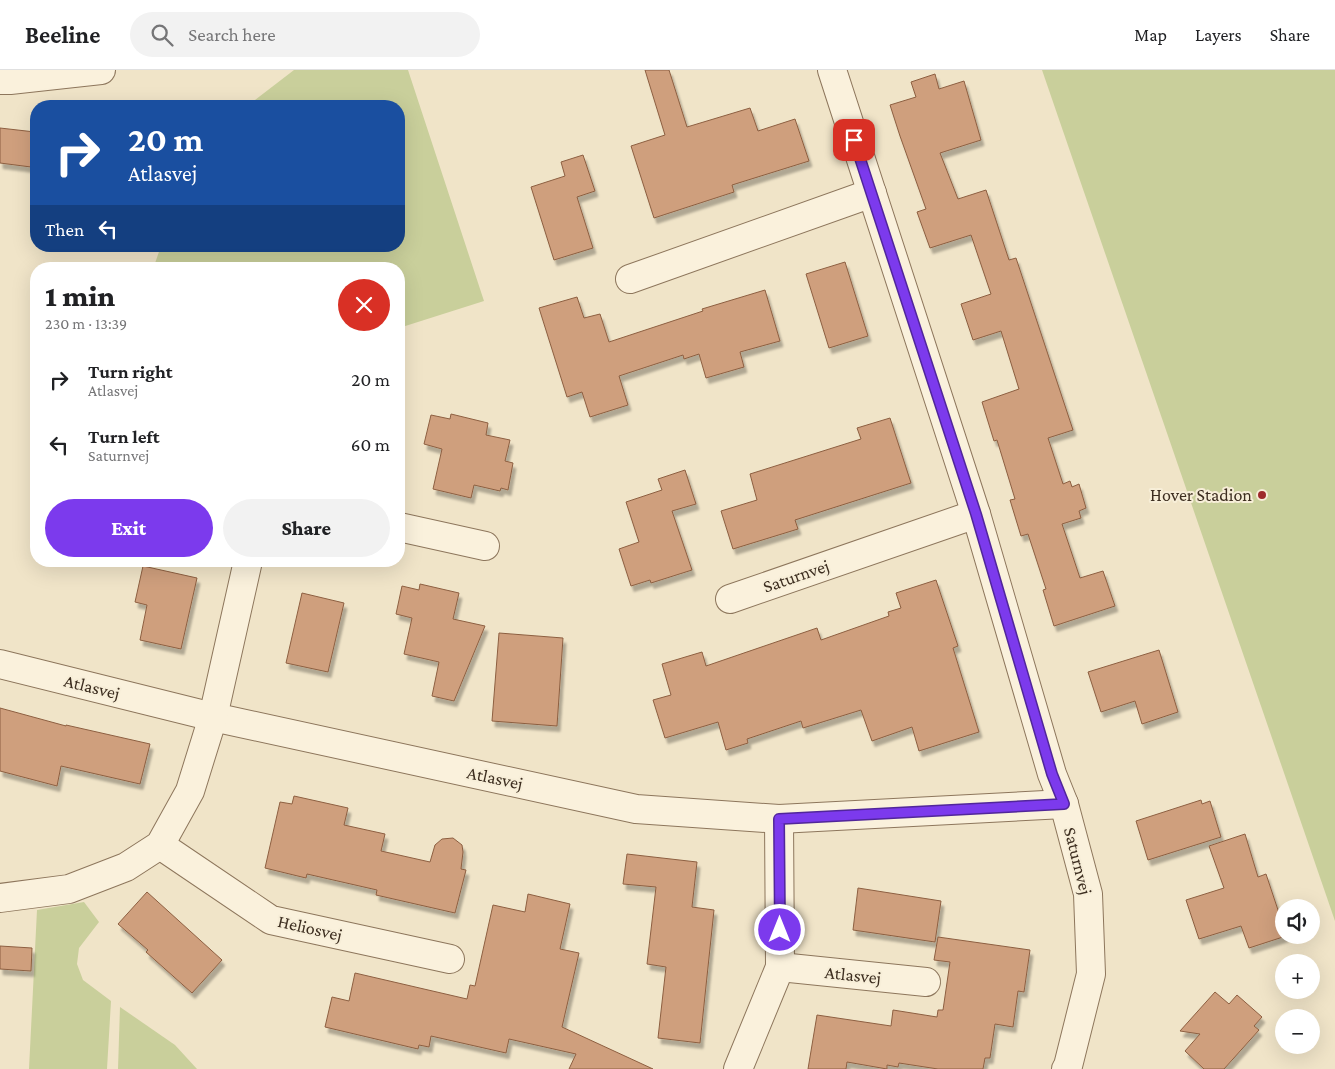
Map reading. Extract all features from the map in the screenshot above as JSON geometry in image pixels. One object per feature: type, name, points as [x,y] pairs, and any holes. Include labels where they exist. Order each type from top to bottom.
[{"type":"street","points":[[0,80],[101,70]]},
{"type":"street","name":"Saturnvej","points":[[832,70],[976,514],[1052,774],[1064,804],[1088,894],[1091,974],[1069,1068]]},
{"type":"street","points":[[630,279],[872,194]]},
{"type":"street","name":"Saturnvej","points":[[730,599],[976,514]]},
{"type":"street","points":[[405,528],[485,546]]},
{"type":"street","points":[[0,898],[69,889],[126,866],[160,845],[190,791],[213,717],[247,567]]},
{"type":"street","name":"Atlasvej","points":[[0,664],[213,717],[636,809],[779,819],[1064,804]]},
{"type":"street","points":[[738,1069],[780,967],[779,819]]},
{"type":"street","name":"Heliosvej","points":[[160,845],[271,920],[450,959]]},
{"type":"street","name":"Atlasvej","points":[[780,967],[926,982]]},
{"type":"green space","points":[[294,70],[408,70],[484,301],[405,326],[405,262],[155,262],[159,252],[405,252],[405,100],[255,100]]},
{"type":"green space","name":"Hover Stadion","points":[[1042,70],[1335,70],[1335,921]]},
{"type":"green space","points":[[84,902],[99,922],[79,948],[77,964],[83,980],[111,1001],[107,1069],[29,1069],[37,910]]},
{"type":"green space","points":[[120,1007],[175,1045],[197,1069],[118,1069]]},
{"type":"building","points":[[645,70],[669,70],[687,127],[750,108],[758,131],[795,119],[809,161],[732,185],[734,192],[654,218],[631,146],[665,135]]},
{"type":"building","points":[[935,74],[939,89],[964,81],[981,140],[940,153],[958,199],[986,190],[1009,260],[1016,258],[1073,430],[1048,438],[1063,484],[1070,481],[1072,487],[1079,484],[1086,508],[1079,511],[1081,518],[1062,524],[1080,578],[1103,571],[1115,606],[1054,626],[1043,590],[1046,589],[1028,534],[1021,536],[1010,500],[1015,499],[997,440],[994,441],[982,402],[1019,389],[1001,331],[973,340],[961,304],[991,294],[971,235],[930,248],[917,212],[926,209],[890,105],[916,97],[911,82]]},
{"type":"building","points":[[0,128],[30,131],[30,167],[0,163]]},
{"type":"building","points":[[583,155],[595,191],[577,197],[593,248],[554,260],[531,187],[565,176],[561,162]]},
{"type":"building","points":[[845,262],[868,336],[829,348],[806,274]]},
{"type":"building","points":[[765,290],[780,341],[740,352],[744,367],[706,378],[699,354],[684,359],[683,355],[619,376],[628,405],[590,417],[582,392],[567,397],[539,308],[577,297],[584,318],[600,314],[609,342],[703,311],[702,309]]},
{"type":"building","points":[[451,414],[488,423],[486,435],[510,440],[505,461],[513,463],[508,490],[501,488],[500,491],[474,485],[471,498],[433,489],[442,449],[424,444],[431,415],[450,419]]},
{"type":"building","points":[[890,418],[911,483],[795,520],[798,529],[733,549],[721,511],[757,500],[750,474],[861,439],[857,428]]},
{"type":"building","points":[[685,470],[696,504],[672,511],[692,570],[651,583],[650,580],[631,586],[619,549],[639,542],[626,502],[662,490],[658,479]]},
{"type":"building","points":[[143,567],[197,578],[181,649],[140,640],[147,605],[135,602]]},
{"type":"building","points":[[936,580],[958,646],[953,648],[979,732],[919,751],[912,727],[872,741],[861,710],[803,728],[801,721],[747,739],[748,743],[726,750],[718,722],[665,738],[653,700],[671,695],[662,664],[702,652],[706,666],[817,628],[821,640],[889,616],[888,612],[901,608],[896,593]]},
{"type":"building","points":[[420,584],[459,593],[453,619],[485,626],[454,701],[432,696],[439,662],[404,654],[412,618],[396,614],[402,586],[419,590]]},
{"type":"building","points":[[302,593],[344,603],[328,672],[286,663]]},
{"type":"building","points":[[499,633],[563,638],[557,726],[492,721]]},
{"type":"building","points":[[1159,650],[1178,712],[1142,724],[1135,701],[1101,712],[1088,672]]},
{"type":"building","points":[[0,708],[66,726],[150,744],[140,784],[61,766],[57,786],[0,771]]},
{"type":"building","points":[[294,796],[348,808],[344,825],[385,834],[381,851],[430,862],[435,845],[442,839],[453,838],[462,845],[461,869],[466,870],[455,913],[376,895],[377,890],[307,874],[306,878],[265,868],[280,802],[292,804]]},
{"type":"building","points":[[1201,800],[1202,804],[1210,801],[1221,837],[1148,860],[1136,821]]},
{"type":"building","points":[[1245,834],[1258,877],[1266,874],[1275,901],[1275,940],[1249,948],[1241,926],[1199,939],[1186,900],[1224,888],[1209,846]]},
{"type":"building","points":[[627,854],[697,862],[692,907],[714,910],[700,1043],[658,1038],[666,967],[647,964],[656,887],[623,884]]},
{"type":"building","points":[[858,888],[941,901],[935,942],[853,930]]},
{"type":"building","points":[[147,892],[222,960],[192,993],[118,924]]},
{"type":"building","points":[[528,894],[570,904],[560,949],[579,953],[562,1027],[653,1069],[569,1069],[576,1054],[509,1039],[506,1053],[431,1036],[429,1047],[419,1045],[418,1049],[325,1027],[332,997],[349,1001],[355,973],[467,999],[470,985],[475,986],[493,905],[525,912]]},
{"type":"building","points":[[938,937],[1030,950],[1024,992],[1018,991],[1013,1027],[995,1024],[990,1058],[985,1058],[983,1069],[938,1069],[899,1063],[898,1067],[887,1065],[887,1069],[847,1062],[846,1069],[808,1069],[817,1015],[891,1026],[893,1010],[937,1017],[938,1010],[943,1010],[950,962],[934,960]]},
{"type":"building","points":[[0,946],[32,948],[31,971],[0,969]]},
{"type":"building","points":[[1215,992],[1229,1004],[1237,995],[1262,1017],[1254,1026],[1259,1030],[1224,1069],[1204,1069],[1185,1051],[1200,1034],[1180,1031]]},
{"type":"place","name":"Hover Stadion","points":[[1262,495]]},
{"type":"route","points":[[780,930],[779,819],[1064,804],[1052,774],[976,514],[854,140]]}]
